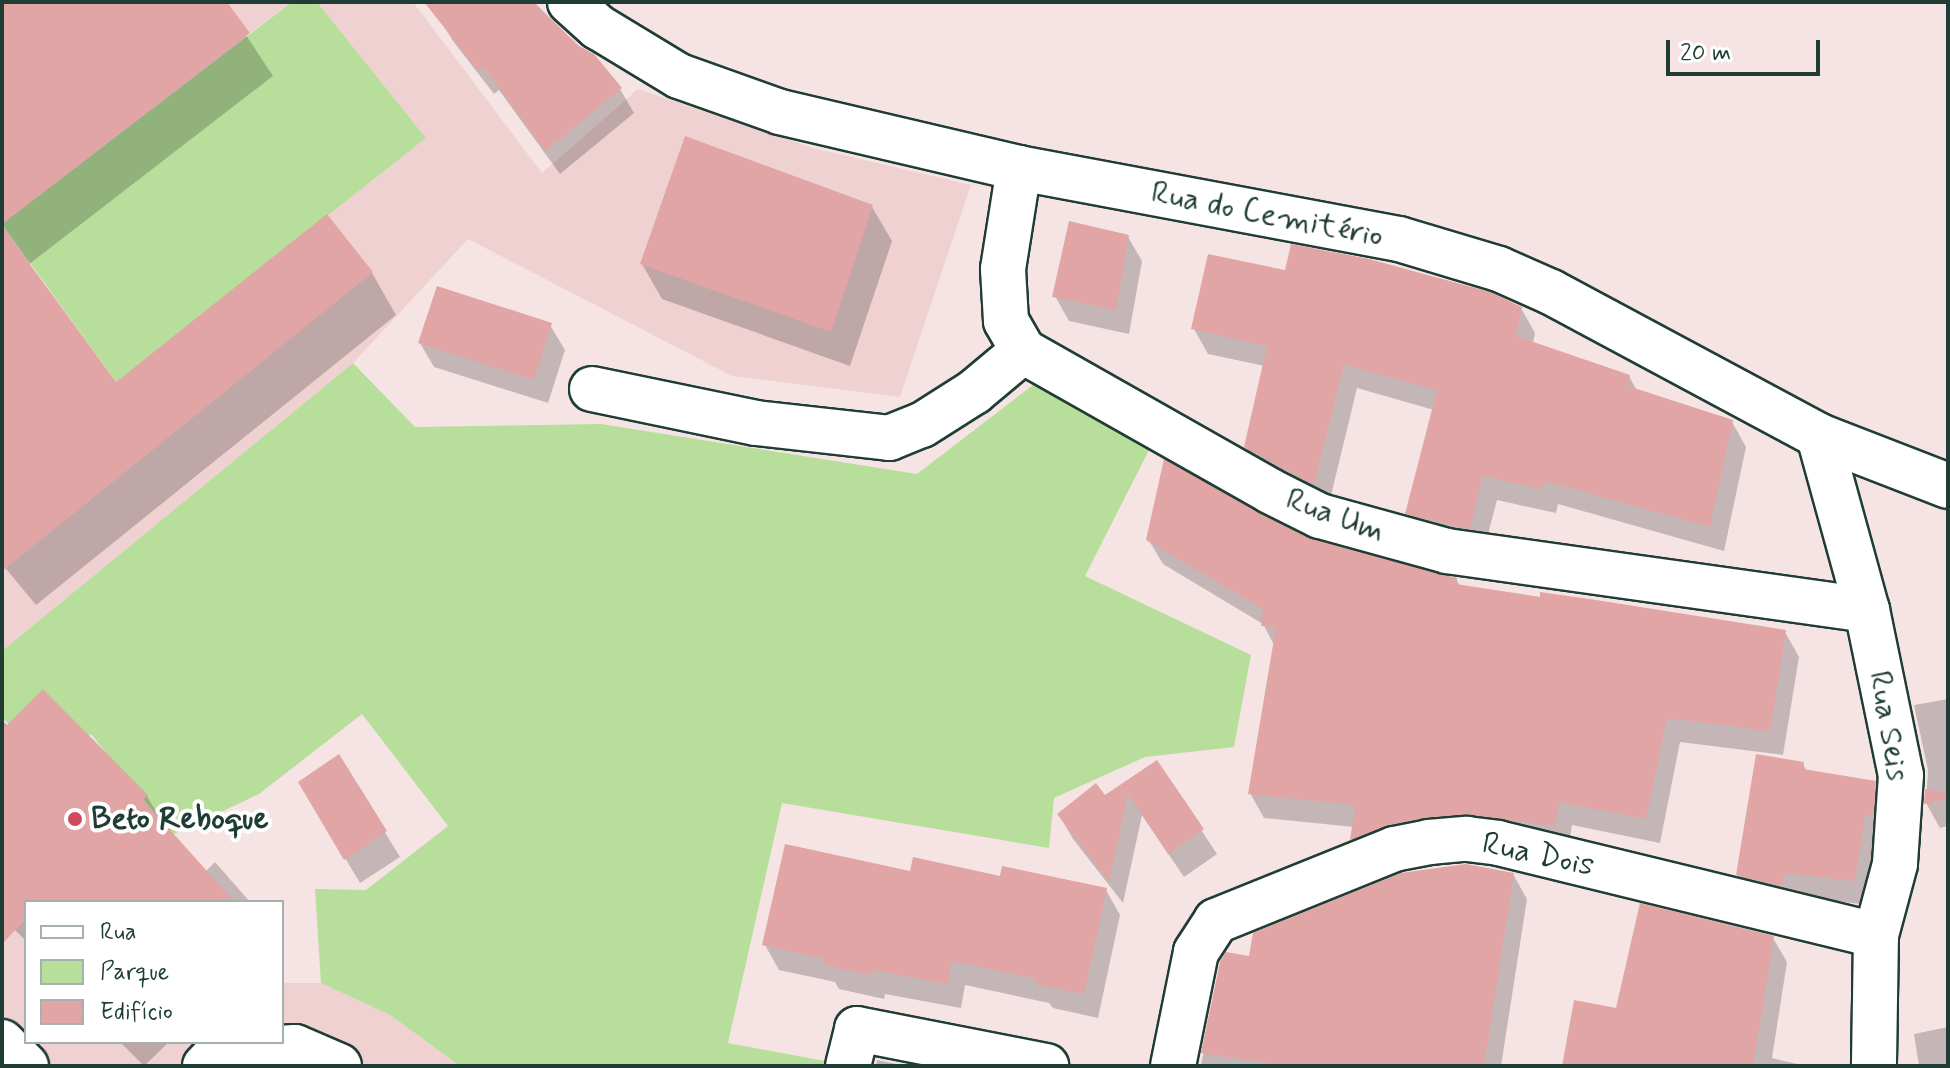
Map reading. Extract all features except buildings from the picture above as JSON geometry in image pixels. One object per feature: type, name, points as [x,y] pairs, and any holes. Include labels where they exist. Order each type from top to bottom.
[{"type":"street","name":"Rua do Cemitério","points":[[570,2],[598,27],[679,76],[780,112],[1019,168],[1399,239],[1499,269],[1551,292],[1819,436],[1948,486]]},
{"type":"street","points":[[592,389],[756,423],[889,438],[922,425],[974,392],[1023,351],[1006,321],[1003,269],[1019,168]]},
{"type":"street","name":"Rua Um","points":[[1023,351],[1270,491],[1320,516],[1365,530],[1447,551],[1867,610]]},
{"type":"street","name":"Rua Seis","points":[[1819,436],[1867,610],[1901,775],[1895,864],[1876,935],[1874,1066]]},
{"type":"street","name":"Rua Dois","points":[[1173,1066],[1196,952],[1216,921],[1394,849],[1429,842],[1467,839],[1498,843],[1876,935]]},
{"type":"street","points":[[848,1066],[857,1029],[1046,1066]]},
{"type":"street","points":[[2,1042],[26,1066]]},
{"type":"street","points":[[205,1066],[211,1060],[236,1052],[295,1047],[339,1066]]},
{"type":"shaded area","points":[[227,2],[292,2],[250,33]]},
{"type":"shaded area","points":[[317,2],[413,2],[542,173],[638,89],[813,148],[971,185],[900,397],[732,376],[468,239],[353,363],[2,651],[2,554],[11,564],[373,272],[327,214],[426,138]]},
{"type":"shaded area","points":[[2,720],[163,900],[24,900],[24,1044],[284,1044],[284,983],[321,983],[390,1015],[460,1066],[2,1066]]},
{"type":"green space","points":[[292,2],[317,2],[426,138],[116,382],[2,224]]},
{"type":"green space","points":[[353,363],[415,427],[601,424],[917,474],[1037,382],[1150,448],[1085,576],[1251,655],[1234,747],[1145,757],[1054,798],[1049,848],[782,803],[728,1043],[830,1062],[829,1066],[460,1066],[390,1015],[321,983],[315,889],[366,890],[448,826],[362,714],[259,794],[172,835],[91,734],[48,768],[2,717],[2,651]]},
{"type":"place","name":"Beto Reboque","points":[[75,819]]}]
